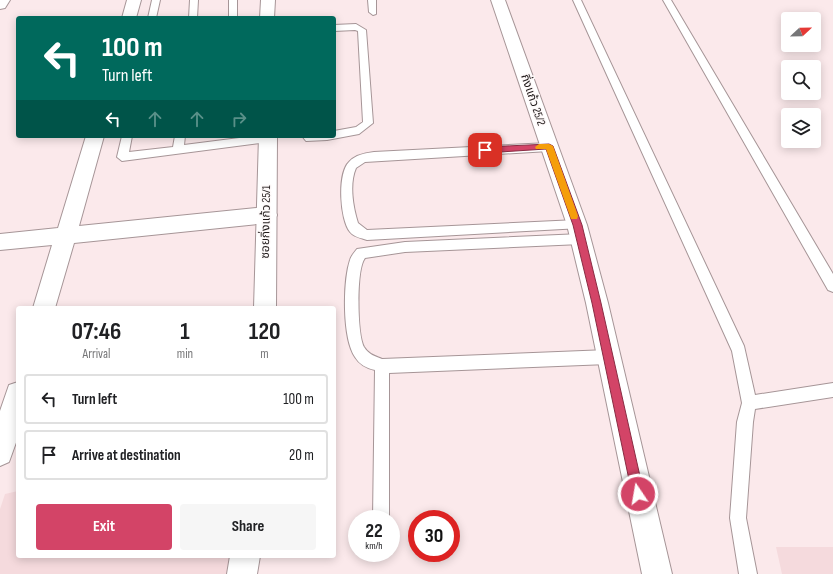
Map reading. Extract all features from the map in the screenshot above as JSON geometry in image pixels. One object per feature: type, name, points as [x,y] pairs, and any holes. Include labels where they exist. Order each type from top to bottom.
[{"type":"street","points":[[0,5],[3,0]]},
{"type":"street","points":[[130,16],[134,0]]},
{"type":"street","points":[[267,16],[268,0]]},
{"type":"street","name":"กิ่งแก้ว 25/2","points":[[498,0],[579,232],[657,574]]},
{"type":"street","points":[[45,306],[94,138]]},
{"type":"street","name":"ซอยกิ่งแก้ว 25/1","points":[[265,306],[268,138]]},
{"type":"street","points":[[0,242],[66,237],[267,215]]},
{"type":"street","points":[[0,453],[16,401]]},
{"type":"street","points":[[242,574],[245,558]]},
{"type":"lane","points":[[152,16],[156,0]]},
{"type":"lane","points":[[192,16],[194,0]]},
{"type":"lane","points":[[233,0],[233,16]]},
{"type":"lane","points":[[372,0],[373,12]]},
{"type":"lane","points":[[577,0],[739,351],[749,402],[745,422],[738,518],[748,574]]},
{"type":"lane","points":[[667,0],[833,286]]},
{"type":"lane","points":[[336,28],[356,27],[362,30],[368,123],[359,130],[336,135]]},
{"type":"lane","points":[[127,138],[122,157],[178,149],[230,139],[249,138]]},
{"type":"lane","points":[[178,149],[180,138]]},
{"type":"lane","points":[[549,146],[374,156],[360,159],[352,165],[347,177],[352,224],[358,232],[367,235],[579,232]]},
{"type":"lane","points":[[579,232],[405,247],[361,253],[356,260],[352,328],[357,346],[367,361],[382,366],[608,357]]},
{"type":"lane","points":[[381,510],[382,366]]},
{"type":"lane","points":[[749,402],[833,390]]},
{"type":"shaded area","points":[[16,491],[16,558],[232,558],[230,574],[0,574],[0,509],[5,494]]},
{"type":"shaded area","points":[[776,547],[833,547],[833,574],[782,574]]},
{"type":"slow traffic","points":[[539,147],[549,146],[574,216]]},
{"type":"route","points":[[485,150],[549,146],[577,225],[597,303],[638,494]]}]
